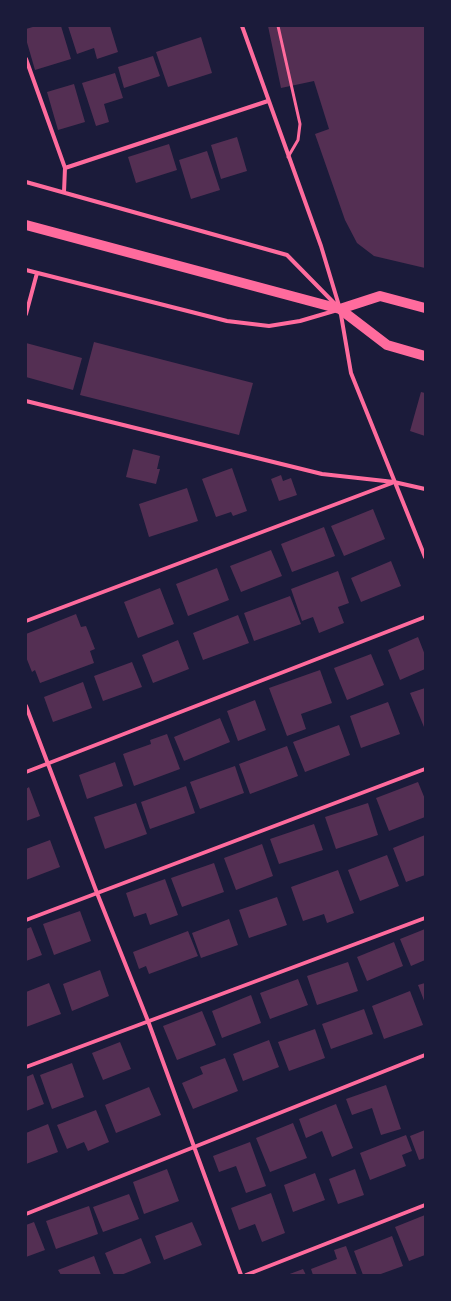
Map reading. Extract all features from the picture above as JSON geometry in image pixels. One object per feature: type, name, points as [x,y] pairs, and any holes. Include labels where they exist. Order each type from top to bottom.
[{"type":"main road","points":[[26,225],[340,309],[387,345],[425,356]]},
{"type":"main road","points":[[340,309],[380,296],[425,308]]},
{"type":"street","points":[[242,26],[321,246],[340,309],[351,373],[425,557]]},
{"type":"street","points":[[26,59],[64,168],[64,192]]},
{"type":"street","points":[[64,168],[268,101]]},
{"type":"street","points":[[26,182],[287,255],[340,309]]},
{"type":"street","points":[[26,270],[227,321],[269,326],[300,321],[340,309]]},
{"type":"street","points":[[26,314],[37,273]]},
{"type":"street","points":[[26,401],[322,474],[394,482],[425,489]]},
{"type":"street","points":[[26,621],[394,482]]},
{"type":"street","points":[[26,772],[425,617]]},
{"type":"street","points":[[26,706],[49,763],[97,893],[148,1021],[241,1275]]},
{"type":"street","points":[[26,920],[425,769]]},
{"type":"street","points":[[26,1067],[425,918]]},
{"type":"street","points":[[26,1214],[425,1055]]},
{"type":"street","points":[[246,1275],[425,1205]]},
{"type":"lane","points":[[278,26],[300,124],[298,140],[288,157]]},
{"type":"building","points":[[36,26],[61,26],[71,59],[35,70],[26,39],[26,29]]},
{"type":"building","points":[[68,26],[110,26],[118,52],[97,59],[94,48],[77,54]]},
{"type":"building","points":[[268,26],[425,26],[425,268],[374,256],[357,243],[345,220],[315,134],[329,129],[314,81],[281,88]]},
{"type":"building","points":[[201,37],[212,73],[168,87],[156,52]]},
{"type":"building","points":[[153,56],[160,76],[124,88],[118,67]]},
{"type":"building","points":[[115,73],[123,98],[104,104],[109,122],[96,126],[82,83]]},
{"type":"building","points":[[74,84],[85,122],[58,130],[47,92]]},
{"type":"building","points":[[237,137],[247,171],[221,179],[211,145]]},
{"type":"building","points":[[169,144],[177,170],[136,183],[128,157]]},
{"type":"building","points":[[207,151],[220,190],[191,199],[179,160]]},
{"type":"building","points":[[94,342],[253,383],[239,435],[80,395]]},
{"type":"building","points":[[26,343],[82,358],[73,390],[26,377]]},
{"type":"building","points":[[421,392],[425,393],[425,436],[410,431]]},
{"type":"building","points":[[133,449],[160,456],[157,469],[160,469],[156,484],[126,477]]},
{"type":"building","points":[[232,468],[247,511],[233,516],[231,512],[216,517],[202,479]]},
{"type":"building","points":[[281,475],[283,481],[291,478],[297,495],[279,501],[271,479]]},
{"type":"building","points":[[187,488],[198,521],[149,537],[139,504]]},
{"type":"building","points":[[373,509],[385,539],[344,556],[331,526]]},
{"type":"building","points":[[324,527],[335,556],[292,572],[281,544]]},
{"type":"building","points":[[271,550],[282,576],[241,592],[230,566]]},
{"type":"building","points":[[391,561],[401,586],[361,602],[351,578]]},
{"type":"building","points":[[217,568],[229,600],[188,616],[176,584]]},
{"type":"building","points":[[338,571],[349,603],[338,607],[344,623],[319,633],[313,617],[302,621],[291,589]]},
{"type":"building","points":[[160,588],[174,624],[138,638],[124,602]]},
{"type":"building","points":[[290,596],[301,624],[254,641],[244,613]]},
{"type":"building","points":[[76,614],[81,627],[86,626],[95,649],[90,651],[94,663],[40,683],[35,670],[32,672],[26,657],[26,634]]},
{"type":"building","points":[[238,615],[249,643],[203,660],[193,633]]},
{"type":"building","points":[[418,637],[425,655],[425,669],[400,680],[388,650]]},
{"type":"building","points":[[178,640],[189,669],[153,683],[142,655]]},
{"type":"building","points":[[371,654],[384,685],[347,700],[334,668]]},
{"type":"building","points":[[132,662],[142,687],[103,701],[94,676]]},
{"type":"building","points":[[320,670],[332,703],[301,714],[306,729],[287,736],[269,688]]},
{"type":"building","points":[[83,682],[92,708],[53,722],[44,697]]},
{"type":"building","points":[[425,688],[425,726],[424,727],[410,693]]},
{"type":"building","points":[[255,700],[266,730],[238,741],[227,711]]},
{"type":"building","points":[[388,702],[400,734],[361,748],[350,716]]},
{"type":"building","points":[[220,718],[230,742],[184,761],[174,737]]},
{"type":"building","points":[[339,725],[350,755],[305,772],[293,742]]},
{"type":"building","points":[[167,734],[180,769],[134,786],[123,754],[151,744],[150,740]]},
{"type":"building","points":[[287,746],[298,776],[250,794],[239,764]]},
{"type":"building","points":[[115,762],[123,786],[87,799],[79,775]]},
{"type":"building","points":[[235,766],[244,793],[200,809],[190,782]]},
{"type":"building","points":[[418,782],[425,799],[425,817],[389,831],[376,798]]},
{"type":"building","points":[[186,786],[195,813],[150,829],[141,802]]},
{"type":"building","points":[[29,787],[40,816],[26,821],[26,789]]},
{"type":"building","points":[[136,803],[147,834],[105,849],[94,817]]},
{"type":"building","points":[[368,803],[378,835],[336,849],[325,817]]},
{"type":"building","points":[[314,824],[323,850],[279,864],[270,839]]},
{"type":"building","points":[[425,835],[425,875],[406,882],[393,848]]},
{"type":"building","points":[[50,840],[60,867],[26,880],[26,849]]},
{"type":"building","points":[[262,844],[273,876],[236,890],[224,858]]},
{"type":"building","points":[[387,855],[399,886],[360,901],[348,870]]},
{"type":"building","points":[[214,863],[224,892],[182,907],[171,878]]},
{"type":"building","points":[[338,870],[354,913],[327,923],[324,914],[303,921],[291,887]]},
{"type":"building","points":[[165,879],[178,915],[150,925],[146,913],[134,917],[126,893]]},
{"type":"building","points":[[277,897],[287,925],[249,938],[239,910]]},
{"type":"building","points":[[80,911],[91,941],[54,955],[43,924]]},
{"type":"building","points":[[229,919],[238,945],[201,958],[192,933]]},
{"type":"building","points":[[31,927],[42,955],[26,961],[26,929]]},
{"type":"building","points":[[425,929],[425,960],[411,966],[400,939]]},
{"type":"building","points":[[188,931],[198,956],[149,974],[146,966],[139,969],[133,952]]},
{"type":"building","points":[[394,942],[403,966],[367,981],[357,957]]},
{"type":"building","points":[[348,962],[358,991],[317,1005],[307,976]]},
{"type":"building","points":[[100,970],[109,996],[72,1011],[63,984]]},
{"type":"building","points":[[298,979],[308,1005],[270,1019],[260,993]]},
{"type":"building","points":[[49,983],[61,1014],[26,1027],[26,992]]},
{"type":"building","points":[[425,983],[425,1003],[418,985]]},
{"type":"building","points":[[410,991],[423,1025],[384,1039],[372,1006]]},
{"type":"building","points":[[251,995],[261,1023],[222,1038],[212,1011]]},
{"type":"building","points":[[364,1009],[373,1034],[331,1049],[322,1024]]},
{"type":"building","points":[[202,1011],[216,1045],[177,1060],[163,1026]]},
{"type":"building","points":[[315,1029],[325,1058],[289,1071],[278,1042]]},
{"type":"building","points":[[269,1040],[279,1067],[243,1081],[233,1054]]},
{"type":"building","points":[[120,1042],[131,1069],[103,1080],[92,1053]]},
{"type":"building","points":[[225,1058],[238,1091],[193,1109],[182,1083],[203,1074],[200,1067]]},
{"type":"building","points":[[72,1063],[84,1097],[52,1109],[40,1075]]},
{"type":"building","points":[[33,1074],[44,1104],[26,1111],[26,1077]]},
{"type":"building","points":[[386,1085],[401,1129],[381,1135],[372,1108],[352,1115],[346,1099]]},
{"type":"building","points":[[149,1087],[161,1115],[116,1133],[105,1105]]},
{"type":"building","points":[[336,1104],[353,1148],[332,1157],[322,1131],[306,1138],[299,1119]]},
{"type":"building","points":[[96,1110],[109,1142],[88,1151],[84,1142],[67,1149],[57,1125]]},
{"type":"building","points":[[293,1123],[307,1158],[270,1172],[256,1138]]},
{"type":"building","points":[[48,1124],[58,1152],[26,1164],[26,1133]]},
{"type":"building","points":[[425,1130],[425,1158],[419,1160],[410,1136]]},
{"type":"building","points":[[406,1135],[412,1151],[402,1155],[406,1166],[370,1180],[360,1153]]},
{"type":"building","points":[[250,1142],[266,1186],[246,1193],[236,1166],[219,1172],[213,1156]]},
{"type":"building","points":[[167,1169],[179,1201],[144,1214],[133,1182]]},
{"type":"building","points":[[355,1169],[364,1195],[338,1204],[329,1179]]},
{"type":"building","points":[[315,1173],[325,1200],[293,1212],[284,1185]]},
{"type":"building","points":[[271,1193],[285,1233],[262,1242],[255,1224],[239,1230],[231,1208]]},
{"type":"building","points":[[129,1194],[139,1219],[103,1232],[93,1207]]},
{"type":"building","points":[[89,1206],[98,1234],[56,1249],[46,1221]]},
{"type":"building","points":[[425,1215],[425,1255],[409,1261],[395,1227]]},
{"type":"building","points":[[34,1222],[45,1250],[26,1257],[26,1225]]},
{"type":"building","points":[[192,1222],[202,1245],[164,1260],[155,1236]]},
{"type":"building","points":[[392,1236],[403,1266],[378,1275],[363,1275],[354,1251]]},
{"type":"building","points":[[141,1238],[151,1263],[121,1275],[114,1275],[105,1253]]},
{"type":"building","points":[[346,1246],[357,1275],[313,1275],[311,1269],[337,1259],[334,1250]]},
{"type":"building","points":[[94,1256],[101,1275],[61,1275],[58,1270]]},
{"type":"building","points":[[303,1269],[306,1275],[287,1275]]}]
